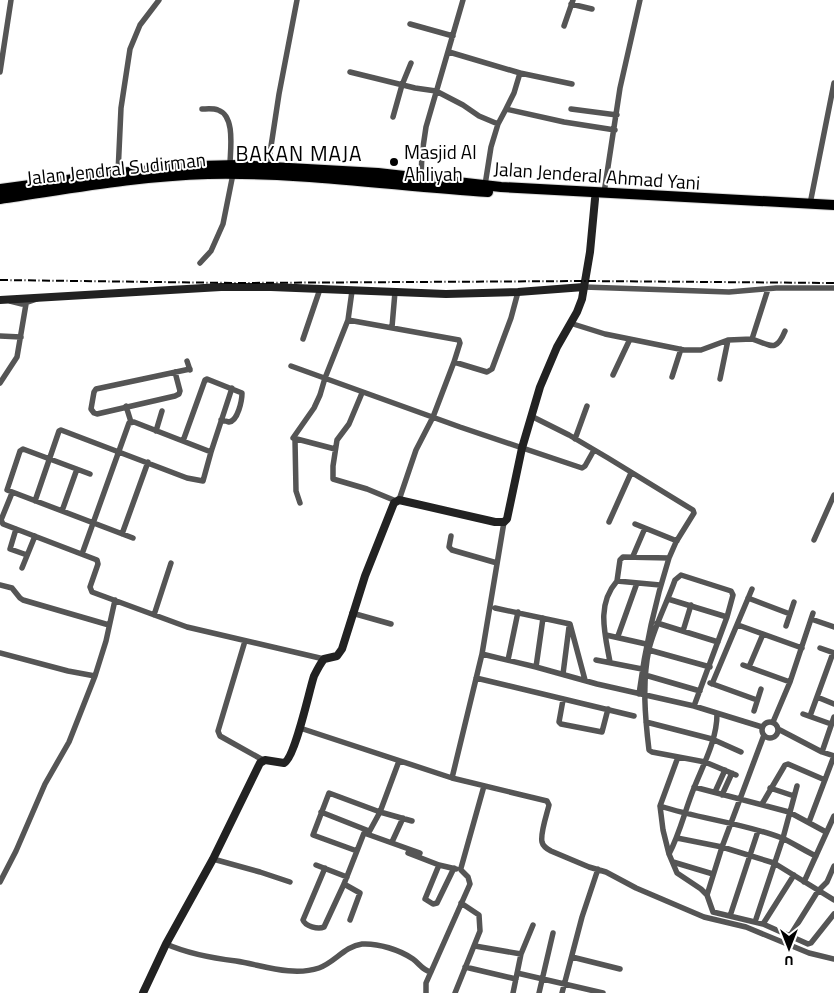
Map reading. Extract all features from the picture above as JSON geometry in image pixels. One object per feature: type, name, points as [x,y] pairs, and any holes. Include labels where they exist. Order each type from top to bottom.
[{"type":"highway","name":"Jalan Jenderal Ahmad Yani","points":[[0,189],[118,173],[231,170],[268,166],[421,177],[600,196],[834,205]]},
{"type":"highway","name":"Jalan Jendral Sudirman","points":[[0,199],[122,181],[231,170],[449,189],[834,210]]},
{"type":"street","points":[[0,72],[11,0]]},
{"type":"street","points":[[118,173],[121,108],[130,49],[140,25],[157,0]]},
{"type":"street","points":[[268,166],[279,94],[297,0]]},
{"type":"street","points":[[421,177],[426,126],[463,0]]},
{"type":"street","points":[[452,778],[482,654],[504,522],[507,519],[522,448],[548,368],[577,312],[584,287],[600,196],[615,130],[622,81],[640,0]]},
{"type":"street","points":[[564,26],[572,2],[592,9]]},
{"type":"street","points":[[410,24],[453,36]]},
{"type":"street","points":[[449,52],[520,73],[572,84]]},
{"type":"street","points":[[393,117],[402,85],[411,63]]},
{"type":"street","points":[[350,72],[436,91],[479,116],[498,124]]},
{"type":"street","points":[[485,185],[491,147],[498,124],[514,93],[520,73]]},
{"type":"street","points":[[810,204],[834,83]]},
{"type":"street","points":[[200,263],[211,252],[223,224],[231,170],[230,125],[226,116],[218,110],[202,109]]},
{"type":"street","points":[[506,109],[564,122],[615,130]]},
{"type":"street","points":[[571,109],[617,115]]},
{"type":"street","points":[[3,300],[221,287],[271,287],[446,294],[518,292],[584,287],[729,292],[768,288],[834,288]]},
{"type":"street","points":[[752,339],[768,288]]},
{"type":"street","points":[[303,339],[320,289]]},
{"type":"street","points":[[300,503],[296,491],[295,440],[293,436],[317,402],[348,320],[352,290]]},
{"type":"street","points":[[392,326],[395,292]]},
{"type":"street","points":[[454,362],[487,372],[492,369],[511,318],[518,292]]},
{"type":"street","points":[[3,300],[26,304],[40,298]]},
{"type":"street","points":[[0,384],[17,359],[26,304]]},
{"type":"street","points":[[12,493],[1,520],[3,524],[95,559],[98,562],[90,590],[187,628],[324,659],[334,658],[340,654],[352,613],[379,539],[398,500],[416,450],[433,417],[460,343],[459,340],[392,326],[348,320]]},
{"type":"street","points":[[570,323],[630,339],[681,349],[701,350],[728,340],[752,339],[777,345],[780,344],[785,331]]},
{"type":"street","points":[[0,336],[21,337]]},
{"type":"street","points":[[613,375],[630,339]]},
{"type":"street","points":[[720,379],[728,340]]},
{"type":"street","points":[[672,377],[681,349]]},
{"type":"street","points":[[175,372],[180,394],[98,414],[94,413],[91,409],[96,389],[175,372],[190,371],[187,360]]},
{"type":"street","points":[[291,366],[362,393],[582,468],[594,450]]},
{"type":"street","points":[[183,441],[205,380],[211,379],[242,393],[238,411],[232,421],[221,420]]},
{"type":"street","points":[[35,501],[59,431],[61,430],[187,478],[203,481],[210,452],[232,388]]},
{"type":"street","points":[[362,393],[349,424],[337,440],[333,473],[335,480],[398,500],[495,522],[504,522]]},
{"type":"street","points":[[82,554],[131,422],[126,406]]},
{"type":"street","points":[[575,438],[588,406]]},
{"type":"street","points":[[156,431],[162,412]]},
{"type":"street","points":[[531,416],[575,438],[631,473],[650,482],[693,510],[692,516],[669,558],[660,585],[648,647],[642,695],[650,752],[706,762],[734,774],[719,794]]},
{"type":"street","points":[[131,422],[210,452]]},
{"type":"street","points":[[295,440],[335,449]]},
{"type":"street","points":[[90,474],[22,449],[7,488],[12,493],[133,538]]},
{"type":"street","points":[[122,534],[148,462]]},
{"type":"street","points":[[62,511],[77,469]]},
{"type":"street","points":[[609,522],[631,473]]},
{"type":"street","points":[[814,540],[831,511],[834,494]]},
{"type":"street","points":[[635,524],[677,541]]},
{"type":"street","points":[[633,556],[645,528]]},
{"type":"street","points":[[16,529],[10,549],[27,555]]},
{"type":"street","points":[[22,568],[35,536]]},
{"type":"street","points":[[451,536],[449,547],[452,550],[496,564]]},
{"type":"street","points":[[610,662],[603,617],[605,601],[617,581],[622,558],[633,556],[669,558]]},
{"type":"street","points":[[154,615],[171,563]]},
{"type":"street","points":[[648,647],[675,580],[681,575],[733,593],[728,617],[694,706]]},
{"type":"street","points":[[617,581],[660,585]]},
{"type":"street","points":[[618,636],[637,583]]},
{"type":"street","points":[[0,584],[12,588],[23,600],[109,625]]},
{"type":"street","points":[[752,589],[738,625],[710,683],[757,700]]},
{"type":"street","points":[[748,598],[790,614]]},
{"type":"street","points":[[668,599],[728,617]]},
{"type":"street","points":[[0,882],[7,871],[45,784],[69,742],[95,676],[115,600]]},
{"type":"street","points":[[786,626],[794,602]]},
{"type":"street","points":[[683,631],[691,605]]},
{"type":"street","points":[[495,608],[570,624]]},
{"type":"street","points":[[508,660],[518,612]]},
{"type":"street","points":[[352,613],[392,624]]},
{"type":"street","points":[[773,722],[790,682],[812,616],[834,628]]},
{"type":"street","points":[[536,667],[543,618]]},
{"type":"street","points":[[657,623],[718,642]]},
{"type":"street","points":[[563,674],[570,624]]},
{"type":"street","points":[[570,624],[585,680]]},
{"type":"street","points":[[738,625],[802,648]]},
{"type":"street","points":[[763,634],[746,666],[790,682]]},
{"type":"street","points":[[606,635],[618,636],[710,667]]},
{"type":"street","points":[[245,641],[218,731],[220,736],[263,760],[284,763],[288,761],[300,728],[314,676],[324,659]]},
{"type":"street","points":[[820,648],[833,653],[817,697],[806,715],[831,724]]},
{"type":"street","points":[[0,653],[68,672],[95,676]]},
{"type":"street","points":[[482,654],[642,695],[694,706],[762,727]]},
{"type":"street","points":[[596,660],[644,672],[700,691]]},
{"type":"street","points":[[476,678],[634,716]]},
{"type":"street","points":[[754,712],[761,690]]},
{"type":"street","points":[[817,697],[834,704]]},
{"type":"street","points":[[563,700],[559,722],[561,724],[602,732],[608,709]]},
{"type":"street","points":[[669,854],[677,838],[694,787],[706,762],[717,714]]},
{"type":"street","points":[[822,752],[834,717]]},
{"type":"street","points":[[646,722],[712,739],[742,752]]},
{"type":"street","points":[[762,727],[767,722],[773,722]]},
{"type":"street","points":[[773,722],[778,729],[822,752],[834,756],[810,822]]},
{"type":"street","points":[[707,895],[739,799],[764,735],[762,727]]},
{"type":"street","points":[[300,728],[452,778],[548,801],[549,805],[544,823],[542,842],[545,848],[606,872],[636,888],[694,914],[746,927],[834,960]]},
{"type":"street","points":[[764,735],[770,738],[773,737],[778,729]]},
{"type":"street","points":[[678,757],[660,806],[669,854],[678,873],[707,895],[712,912],[763,924],[810,943],[834,914]]},
{"type":"street","points":[[143,993],[166,944],[213,859],[251,779],[263,760]]},
{"type":"street","points":[[325,868],[303,922],[319,929],[324,927],[347,877],[364,833],[368,833],[380,812],[399,760]]},
{"type":"street","points":[[762,804],[783,766],[786,764],[825,780]]},
{"type":"street","points":[[719,794],[725,770]]},
{"type":"street","points":[[461,870],[484,786]]},
{"type":"street","points":[[755,922],[783,838],[797,786]]},
{"type":"street","points":[[694,787],[789,812],[826,832]]},
{"type":"street","points":[[770,788],[794,796]]},
{"type":"street","points":[[357,850],[313,835],[328,794],[331,793],[380,812],[412,821]]},
{"type":"street","points":[[660,806],[783,838],[816,856]]},
{"type":"street","points":[[321,812],[420,853]]},
{"type":"street","points":[[804,882],[834,816]]},
{"type":"street","points":[[392,842],[403,818]]},
{"type":"street","points":[[730,916],[758,831]]},
{"type":"street","points":[[677,838],[722,848],[774,863],[834,900]]},
{"type":"street","points":[[408,853],[439,865],[461,870],[468,877],[470,884],[426,983],[426,993]]},
{"type":"street","points":[[213,859],[290,882]]},
{"type":"street","points":[[673,862],[713,874]]},
{"type":"street","points":[[316,865],[347,877]]},
{"type":"street","points":[[439,865],[425,899],[433,904],[437,903],[454,868]]},
{"type":"street","points":[[786,943],[818,891],[827,882],[834,866]]},
{"type":"street","points":[[0,867],[7,871]]},
{"type":"street","points":[[562,993],[582,917],[598,869]]},
{"type":"street","points":[[763,924],[794,875]]},
{"type":"street","points":[[344,884],[360,892],[350,920]]},
{"type":"street","points":[[456,993],[481,928],[479,915],[461,903]]},
{"type":"street","points":[[513,993],[521,954],[533,926]]},
{"type":"street","points":[[539,993],[553,933]]},
{"type":"street","points":[[166,944],[180,950],[213,958],[277,969],[296,970],[320,968],[353,947],[368,944],[387,947],[412,958],[422,968],[431,972]]},
{"type":"street","points":[[475,946],[521,954]]},
{"type":"street","points":[[572,957],[620,969]]},
{"type":"street","points":[[465,967],[517,976],[543,978],[603,993]]},
{"type":"railway","points":[[0,280],[235,283],[586,281],[834,283]]},
{"type":"place","name":"Masjid Al Ahliyah","points":[[394,162]]},
{"type":"district","name":"BAKAN MAJA","points":[[299,153]]}]
